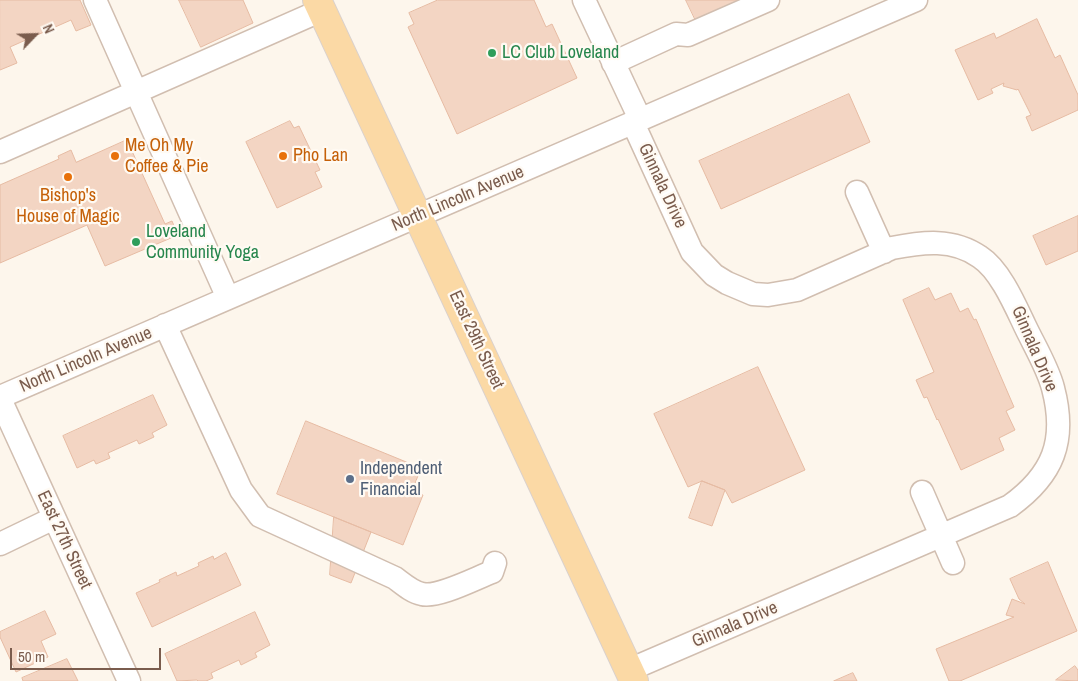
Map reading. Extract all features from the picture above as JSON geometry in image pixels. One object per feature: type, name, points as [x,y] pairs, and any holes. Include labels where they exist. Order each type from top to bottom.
[{"type":"main road","name":"East 29th Street","points":[[319,5],[631,676]]},
{"type":"street","points":[[94,0],[228,298]]},
{"type":"street","name":"Ginnala Drive","points":[[584,0],[613,63],[692,252],[714,275],[727,283],[754,294],[768,295],[797,290],[892,248],[930,242],[955,245],[981,257],[1007,288],[1053,387],[1059,427],[1054,456],[1046,470],[1037,484],[1010,506],[631,676]]},
{"type":"street","points":[[613,63],[676,34],[688,35],[768,0]]},
{"type":"street","name":"North Lincoln Avenue","points":[[0,398],[916,0]]},
{"type":"street","points":[[0,152],[136,92],[319,5]]},
{"type":"street","points":[[857,192],[884,252]]},
{"type":"street","points":[[165,326],[241,490],[260,516],[395,578],[410,589],[422,594],[434,595],[492,572],[495,562]]},
{"type":"street","name":"East 27th Street","points":[[0,398],[129,681]]},
{"type":"street","points":[[922,492],[940,536],[954,563]]},
{"type":"street","points":[[0,544],[54,518]]},
{"type":"building","points":[[0,0],[80,0],[91,25],[76,31],[71,20],[10,47],[17,63],[0,70]]},
{"type":"building","points":[[179,0],[243,0],[253,23],[201,47]]},
{"type":"building","name":"LC Club Loveland","points":[[438,0],[534,0],[546,27],[552,24],[577,78],[457,134],[408,27],[414,24],[409,13]]},
{"type":"building","points":[[686,0],[755,0],[698,25]]},
{"type":"building","points":[[1037,19],[1055,58],[1060,55],[1078,95],[1078,110],[1032,131],[1026,117],[1031,115],[1018,89],[1003,86],[1004,83],[991,89],[993,93],[978,100],[955,50],[994,33],[996,38]]},
{"type":"building","points":[[849,94],[870,142],[721,209],[699,161]]},
{"type":"building","name":"Pho Lan","points":[[290,121],[294,128],[299,126],[320,170],[315,172],[322,187],[277,208],[246,142]]},
{"type":"building","points":[[127,140],[165,224],[172,221],[178,235],[105,266],[87,225],[0,263],[0,185],[59,159],[58,156],[71,150],[76,162]]},
{"type":"building","points":[[1078,216],[1078,251],[1046,265],[1033,236]]},
{"type":"building","points":[[929,288],[935,300],[951,293],[960,312],[968,308],[974,320],[976,319],[1014,407],[1006,411],[1015,430],[999,438],[1004,450],[961,470],[927,397],[924,398],[916,380],[934,372],[903,300]]},
{"type":"building","points":[[758,367],[805,470],[732,503],[725,490],[702,481],[688,487],[654,414]]},
{"type":"building","points":[[153,395],[167,425],[152,433],[154,437],[139,444],[137,440],[108,453],[110,458],[96,464],[94,460],[77,468],[63,436]]},
{"type":"building","name":"Independent Financial","points":[[306,421],[421,468],[412,491],[423,495],[403,545],[277,494]]},
{"type":"building","points":[[702,481],[725,490],[712,526],[689,518]]},
{"type":"building","points":[[334,517],[371,532],[351,583],[330,575]]},
{"type":"building","points":[[226,553],[241,585],[152,627],[136,593],[176,572],[177,576],[199,566],[198,563],[213,556],[214,559]]},
{"type":"building","points":[[1048,562],[1077,631],[960,681],[949,681],[936,649],[1014,617],[1006,615],[1012,599],[1025,604],[1019,599],[1010,579]]},
{"type":"building","points":[[45,611],[56,634],[41,641],[48,657],[16,672],[0,637],[0,632]]},
{"type":"building","points":[[255,612],[270,645],[255,653],[257,657],[241,665],[239,660],[211,673],[213,678],[206,681],[177,681],[165,654]]},
{"type":"building","points":[[67,659],[78,681],[23,681],[22,678]]},
{"type":"building","points":[[1075,666],[1078,670],[1078,681],[1056,680]]},
{"type":"building","points":[[853,673],[857,681],[834,681]]},
{"type":"place","name":"LC Club Loveland","points":[[492,53]]},
{"type":"place","name":"Me Oh My Coffee & Pie","points":[[115,156]]},
{"type":"place","name":"Pho Lan","points":[[283,156]]},
{"type":"place","name":"Bishop's House of Magic","points":[[68,177]]},
{"type":"place","name":"Loveland Community Yoga","points":[[136,242]]},
{"type":"place","name":"Independent Financial","points":[[350,479]]}]
